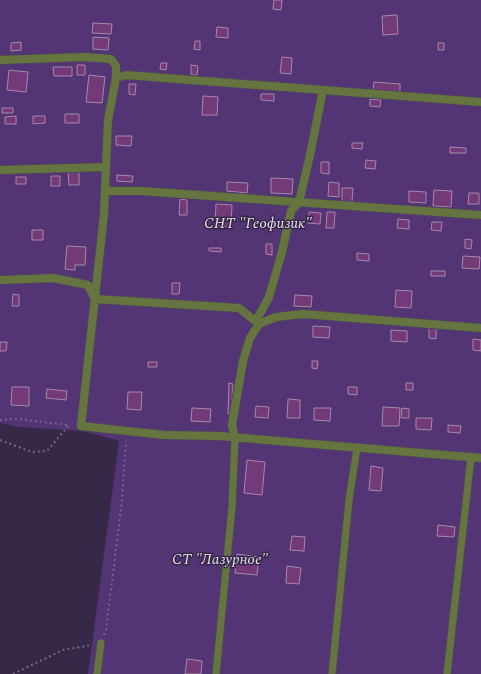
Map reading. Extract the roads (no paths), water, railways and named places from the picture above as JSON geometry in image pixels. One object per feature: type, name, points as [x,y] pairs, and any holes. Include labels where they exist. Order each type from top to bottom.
[{"type":"street","points":[[0,60],[84,57],[111,59],[116,66],[116,78],[108,120],[104,214],[81,426],[164,435],[219,436],[481,458]]},
{"type":"street","points":[[116,78],[126,75],[481,102]]},
{"type":"street","points":[[235,438],[232,425],[243,361],[250,338],[269,297],[282,252],[291,211],[299,202],[323,90]]},
{"type":"street","points":[[0,170],[106,166]]},
{"type":"street","points":[[105,191],[141,191],[481,215]]},
{"type":"street","points":[[0,280],[53,278],[88,285],[95,299]]},
{"type":"street","points":[[95,299],[239,308],[257,323]]},
{"type":"street","points":[[257,323],[276,317],[303,314],[481,328]]},
{"type":"lane","points":[[216,674],[232,507],[235,438]]},
{"type":"lane","points":[[332,674],[349,500],[357,448]]},
{"type":"lane","points":[[447,674],[471,457]]},
{"type":"lane","points":[[97,674],[101,643]]},
{"type":"park label","name":"СНТ \"Геофизик\"","points":[[258,223]]},
{"type":"park label","name":"СТ \"Лазурное\"","points":[[220,559]]}]
